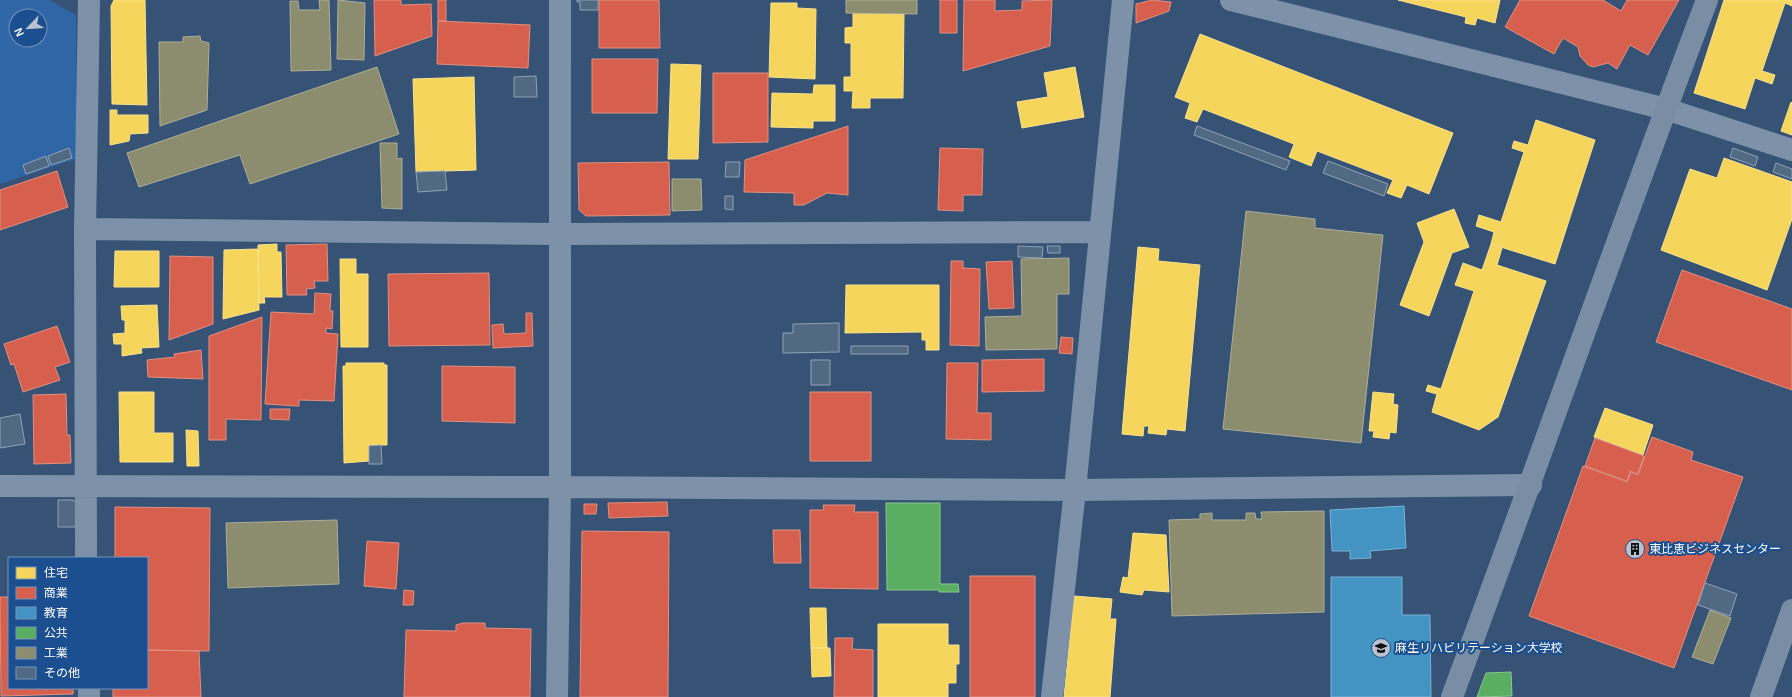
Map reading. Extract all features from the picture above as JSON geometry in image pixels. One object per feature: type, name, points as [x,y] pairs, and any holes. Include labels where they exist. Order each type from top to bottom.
[{"type":"street","points":[[86,557],[85,229],[89,0]]},
{"type":"street","points":[[557,697],[560,487],[560,0]]},
{"type":"street","points":[[1052,697],[1075,490],[1123,0]]},
{"type":"street","points":[[1231,0],[1666,109],[1792,150]]},
{"type":"street","points":[[1452,697],[1531,485],[1666,109],[1707,0]]},
{"type":"street","points":[[85,229],[560,234],[1100,232]]},
{"type":"street","points":[[0,486],[1075,490],[1531,485]]},
{"type":"street","points":[[1761,697],[1792,610]]},
{"type":"shaded area","points":[[0,0],[49,0],[76,15],[76,159],[0,184]]},
{"type":"building: 住宅","points":[[114,0],[145,0],[147,105],[112,104],[111,6]]},
{"type":"building: 住宅","points":[[1398,0],[1500,0],[1495,23],[1477,18],[1475,25],[1465,23],[1466,17]]},
{"type":"building: 住宅","points":[[1724,0],[1792,0],[1792,6],[1785,3],[1762,71],[1775,75],[1772,84],[1755,78],[1745,109],[1694,93]]},
{"type":"building: 住宅","points":[[771,3],[797,3],[797,8],[816,9],[815,79],[769,77]]},
{"type":"building: 住宅","points":[[853,13],[904,14],[903,98],[870,98],[870,108],[852,108],[853,91],[844,91],[844,77],[851,77],[851,43],[845,43],[845,28],[853,27]]},
{"type":"building: 住宅","points":[[1200,34],[1453,133],[1429,194],[1407,185],[1401,198],[1387,193],[1393,180],[1317,151],[1311,166],[1289,157],[1294,144],[1203,109],[1197,122],[1185,118],[1190,103],[1175,97]]},
{"type":"building: 住宅","points":[[671,64],[701,65],[698,159],[668,159]]},
{"type":"building: 住宅","points":[[1075,67],[1084,117],[1022,128],[1017,102],[1048,97],[1044,73]]},
{"type":"building: 住宅","points":[[474,77],[476,170],[416,172],[413,79]]},
{"type":"building: 住宅","points":[[814,85],[835,85],[835,121],[813,121],[813,128],[771,127],[772,93],[813,94]]},
{"type":"building: 住宅","points":[[1791,102],[1792,103],[1792,135],[1781,131]]},
{"type":"building: 住宅","points":[[110,110],[117,110],[117,115],[148,115],[148,133],[130,134],[129,141],[110,145]]},
{"type":"building: 住宅","points":[[1536,120],[1595,140],[1555,264],[1491,244],[1494,232],[1476,226],[1479,215],[1501,222],[1524,152],[1512,148],[1514,141],[1528,145]]},
{"type":"building: 住宅","points":[[1724,158],[1792,182],[1792,219],[1767,290],[1661,250],[1690,169],[1717,178]]},
{"type":"building: 住宅","points":[[1454,209],[1469,247],[1452,253],[1429,316],[1400,305],[1424,242],[1417,223]]},
{"type":"building: 住宅","points":[[277,244],[277,252],[281,252],[282,297],[264,297],[265,303],[259,303],[258,245]]},
{"type":"building: 住宅","points":[[1491,244],[1502,248],[1497,265],[1546,281],[1498,417],[1479,430],[1432,412],[1437,394],[1426,391],[1428,385],[1441,389],[1474,291],[1455,285],[1463,263],[1482,270]]},
{"type":"building: 住宅","points":[[1138,247],[1159,249],[1158,261],[1200,265],[1185,431],[1167,429],[1166,435],[1148,433],[1149,426],[1144,426],[1143,436],[1122,434]]},
{"type":"building: 住宅","points":[[258,249],[259,310],[223,319],[224,250]]},
{"type":"building: 住宅","points":[[115,251],[159,251],[159,287],[114,287]]},
{"type":"building: 住宅","points":[[340,259],[356,259],[356,274],[368,274],[368,347],[341,347]]},
{"type":"building: 住宅","points":[[846,285],[939,285],[939,350],[926,350],[926,340],[922,340],[922,332],[845,333]]},
{"type":"building: 住宅","points":[[157,305],[159,347],[141,348],[142,353],[122,356],[122,344],[114,344],[113,334],[125,333],[125,320],[122,320],[121,306]]},
{"type":"building: 住宅","points":[[346,363],[384,363],[384,365],[387,365],[387,445],[369,445],[369,461],[344,463],[343,366],[346,366]]},
{"type":"building: 住宅","points":[[119,392],[154,392],[154,433],[173,433],[173,462],[120,462]]},
{"type":"building: 住宅","points":[[1373,392],[1394,394],[1393,404],[1398,405],[1396,433],[1390,432],[1389,439],[1373,437],[1374,431],[1369,431]]},
{"type":"building: 住宅","points":[[1605,408],[1653,425],[1643,455],[1594,437]]},
{"type":"building: 住宅","points":[[186,430],[198,431],[199,466],[187,466]]},
{"type":"building: 住宅","points":[[1133,533],[1166,535],[1169,592],[1144,590],[1142,595],[1120,592],[1123,577],[1128,578]]},
{"type":"building: 住宅","points":[[1074,596],[1112,599],[1110,619],[1116,619],[1110,697],[1064,697]]},
{"type":"building: 住宅","points":[[810,608],[826,608],[827,648],[811,648]]},
{"type":"building: 住宅","points":[[878,624],[948,624],[948,645],[959,645],[959,664],[956,664],[956,683],[948,683],[948,697],[878,697]]},
{"type":"building: 住宅","points":[[811,648],[830,648],[831,676],[812,677]]},
{"type":"building: 商業","points":[[374,0],[401,0],[401,5],[431,4],[432,36],[375,56]]},
{"type":"building: 商業","points":[[438,0],[446,0],[446,21],[438,21]]},
{"type":"building: 商業","points":[[599,0],[659,0],[660,48],[599,48]]},
{"type":"building: 商業","points":[[940,0],[957,0],[957,33],[940,33]]},
{"type":"building: 商業","points":[[964,0],[995,0],[995,11],[1022,10],[1022,1],[1052,0],[1050,46],[963,71]]},
{"type":"building: 商業","points":[[1152,0],[1171,2],[1169,11],[1136,23],[1136,4]]},
{"type":"building: 商業","points":[[1520,0],[1603,0],[1621,11],[1627,0],[1679,0],[1648,55],[1630,45],[1617,69],[1608,63],[1593,67],[1588,65],[1580,56],[1578,47],[1563,38],[1554,54],[1505,27]]},
{"type":"building: 商業","points":[[438,21],[530,25],[528,68],[437,64]]},
{"type":"building: 商業","points":[[592,59],[658,59],[657,113],[592,113]]},
{"type":"building: 商業","points":[[713,73],[768,73],[768,142],[713,143]]},
{"type":"building: 商業","points":[[848,126],[848,195],[827,193],[804,205],[794,205],[794,193],[744,192],[745,160]]},
{"type":"building: 商業","points":[[940,148],[983,149],[982,195],[963,195],[963,211],[938,210]]},
{"type":"building: 商業","points":[[669,162],[670,215],[586,216],[579,210],[578,163]]},
{"type":"building: 商業","points":[[57,171],[68,207],[0,230],[0,190]]},
{"type":"building: 商業","points":[[327,244],[328,281],[314,281],[315,288],[306,289],[307,295],[287,295],[286,245]]},
{"type":"building: 商業","points":[[170,256],[213,257],[213,324],[169,340]]},
{"type":"building: 商業","points":[[951,261],[963,261],[963,268],[980,269],[979,346],[950,345]]},
{"type":"building: 商業","points":[[1012,261],[1014,308],[989,309],[986,262]]},
{"type":"building: 商業","points":[[1682,270],[1792,309],[1792,390],[1656,342]]},
{"type":"building: 商業","points":[[489,273],[490,345],[389,346],[388,274]]},
{"type":"building: 商業","points":[[315,293],[331,294],[330,311],[333,311],[332,329],[326,328],[326,333],[338,334],[334,401],[299,400],[299,406],[265,404],[271,312],[314,314]]},
{"type":"building: 商業","points":[[526,313],[532,313],[533,346],[493,348],[492,325],[503,324],[504,334],[526,333]]},
{"type":"building: 商業","points":[[262,317],[261,420],[226,419],[226,440],[209,440],[209,336]]},
{"type":"building: 商業","points":[[57,326],[70,362],[55,367],[60,380],[23,392],[14,364],[11,365],[4,344]]},
{"type":"building: 商業","points":[[1061,337],[1073,338],[1072,354],[1059,353]]},
{"type":"building: 商業","points":[[201,350],[203,379],[148,377],[147,360],[175,357],[174,354]]},
{"type":"building: 商業","points":[[1044,359],[1044,391],[982,392],[982,360]]},
{"type":"building: 商業","points":[[947,363],[978,363],[977,413],[991,413],[991,440],[946,439]]},
{"type":"building: 商業","points":[[442,366],[515,367],[515,423],[442,421]]},
{"type":"building: 商業","points":[[810,392],[871,392],[871,461],[810,461]]},
{"type":"building: 商業","points":[[66,394],[67,435],[70,435],[71,463],[34,464],[33,395]]},
{"type":"building: 商業","points":[[270,409],[290,409],[289,420],[270,419]]},
{"type":"building: 商業","name":"東比恵ビジネスセンター","points":[[1652,437],[1693,452],[1691,460],[1743,477],[1674,668],[1529,616],[1583,466],[1627,482],[1631,472],[1638,475]]},
{"type":"building: 商業","points":[[1595,438],[1644,456],[1638,474],[1630,471],[1627,481],[1585,466]]},
{"type":"building: 商業","points":[[667,502],[668,516],[609,518],[608,503]]},
{"type":"building: 商業","points":[[584,504],[597,504],[596,514],[584,514]]},
{"type":"building: 商業","points":[[823,505],[855,505],[854,512],[878,512],[878,589],[810,588],[810,510],[824,510]]},
{"type":"building: 商業","points":[[115,507],[210,508],[209,651],[148,650],[148,557],[115,557]]},
{"type":"building: 商業","points":[[773,530],[800,530],[801,563],[774,563]]},
{"type":"building: 商業","points":[[582,531],[669,532],[668,697],[580,697]]},
{"type":"building: 商業","points":[[367,541],[399,543],[396,589],[364,586]]},
{"type":"building: 商業","points":[[970,576],[1035,576],[1035,697],[970,697]]},
{"type":"building: 商業","points":[[404,590],[414,591],[413,605],[403,605]]},
{"type":"building: 商業","points":[[0,597],[8,597],[8,689],[73,689],[73,694],[1,696]]},
{"type":"building: 商業","points":[[463,623],[485,623],[485,628],[531,629],[530,697],[404,697],[406,630],[456,631],[456,625]]},
{"type":"building: 商業","points":[[835,638],[853,638],[852,649],[873,650],[873,697],[834,697]]},
{"type":"building: 商業","points":[[148,650],[199,651],[201,697],[113,697],[113,689],[148,689]]},
{"type":"building: 教育","points":[[1404,506],[1406,548],[1370,551],[1371,558],[1350,559],[1350,551],[1332,551],[1330,510]]},
{"type":"building: 教育","points":[[1331,577],[1402,577],[1402,615],[1430,615],[1431,697],[1331,697]]},
{"type":"building: 公共","points":[[886,503],[940,503],[940,584],[958,584],[959,592],[939,592],[939,590],[887,590]]},
{"type":"building: 公共","points":[[1511,672],[1512,696],[1477,697],[1486,673]]},
{"type":"building: 工業","points":[[319,0],[329,0],[331,70],[291,71],[290,1],[298,1],[299,10],[320,10]]},
{"type":"building: 工業","points":[[338,0],[365,3],[364,60],[337,59]]},
{"type":"building: 工業","points":[[846,0],[917,0],[917,14],[846,13]]},
{"type":"building: 工業","points":[[200,36],[201,41],[209,43],[207,110],[160,126],[159,42],[183,42],[183,37]]},
{"type":"building: 工業","points":[[377,67],[399,134],[250,184],[240,155],[139,187],[127,153]]},
{"type":"building: 工業","points":[[380,143],[397,143],[397,159],[402,158],[402,209],[382,208]]},
{"type":"building: 工業","points":[[672,179],[701,179],[702,210],[672,211]]},
{"type":"building: 工業","points":[[1246,211],[1315,219],[1315,228],[1383,235],[1361,443],[1223,429]]},
{"type":"building: 工業","points":[[1069,258],[1069,294],[1057,294],[1057,349],[986,350],[985,317],[1022,316],[1021,259]]},
{"type":"building: 工業","points":[[1324,511],[1324,612],[1172,616],[1169,520],[1200,519],[1200,514],[1212,513],[1212,520],[1246,520],[1246,513],[1255,513],[1256,519],[1262,519],[1261,512]]},
{"type":"building: 工業","points":[[337,520],[339,584],[228,588],[226,523]]},
{"type":"building: 工業","points":[[1710,610],[1731,618],[1713,664],[1692,657]]},
{"type":"building: その他","points":[[577,0],[598,0],[598,10],[580,10],[580,2],[577,2]]},
{"type":"building: その他","points":[[536,76],[537,97],[514,97],[514,77]]},
{"type":"building: その他","points":[[1197,126],[1290,161],[1286,170],[1194,135]]},
{"type":"building: その他","points":[[69,148],[72,158],[51,165],[48,156]]},
{"type":"building: その他","points":[[1733,148],[1758,157],[1755,166],[1730,157]]},
{"type":"building: その他","points":[[46,156],[49,166],[26,174],[23,165]]},
{"type":"building: その他","points":[[1328,161],[1388,184],[1384,196],[1323,173]]},
{"type":"building: その他","points":[[726,162],[740,162],[739,177],[725,177]]},
{"type":"building: その他","points":[[1776,163],[1792,169],[1792,179],[1773,172]]},
{"type":"building: その他","points":[[445,171],[447,190],[418,192],[416,172]]},
{"type":"building: その他","points":[[725,196],[733,196],[733,210],[725,209]]},
{"type":"building: その他","points":[[1018,246],[1043,247],[1042,258],[1018,257]]},
{"type":"building: その他","points":[[1047,246],[1060,246],[1060,253],[1048,253]]},
{"type":"building: その他","points":[[839,323],[839,352],[783,353],[783,333],[793,333],[793,324]]},
{"type":"building: その他","points":[[851,346],[908,346],[908,354],[851,354]]},
{"type":"building: その他","points":[[811,360],[830,360],[830,385],[811,385]]},
{"type":"building: その他","points":[[20,414],[25,444],[0,448],[0,418]]},
{"type":"building: その他","points":[[381,445],[382,464],[369,464],[369,446]]},
{"type":"building: その他","points":[[58,500],[73,500],[79,505],[80,527],[58,527]]},
{"type":"building: その他","points":[[1705,583],[1737,594],[1730,616],[1698,605]]},
{"type":"place","name":"東比恵ビジネスセンター","points":[[1635,549]]},
{"type":"place","name":"麻生リハビリテーション大学校","points":[[1381,648]]}]
